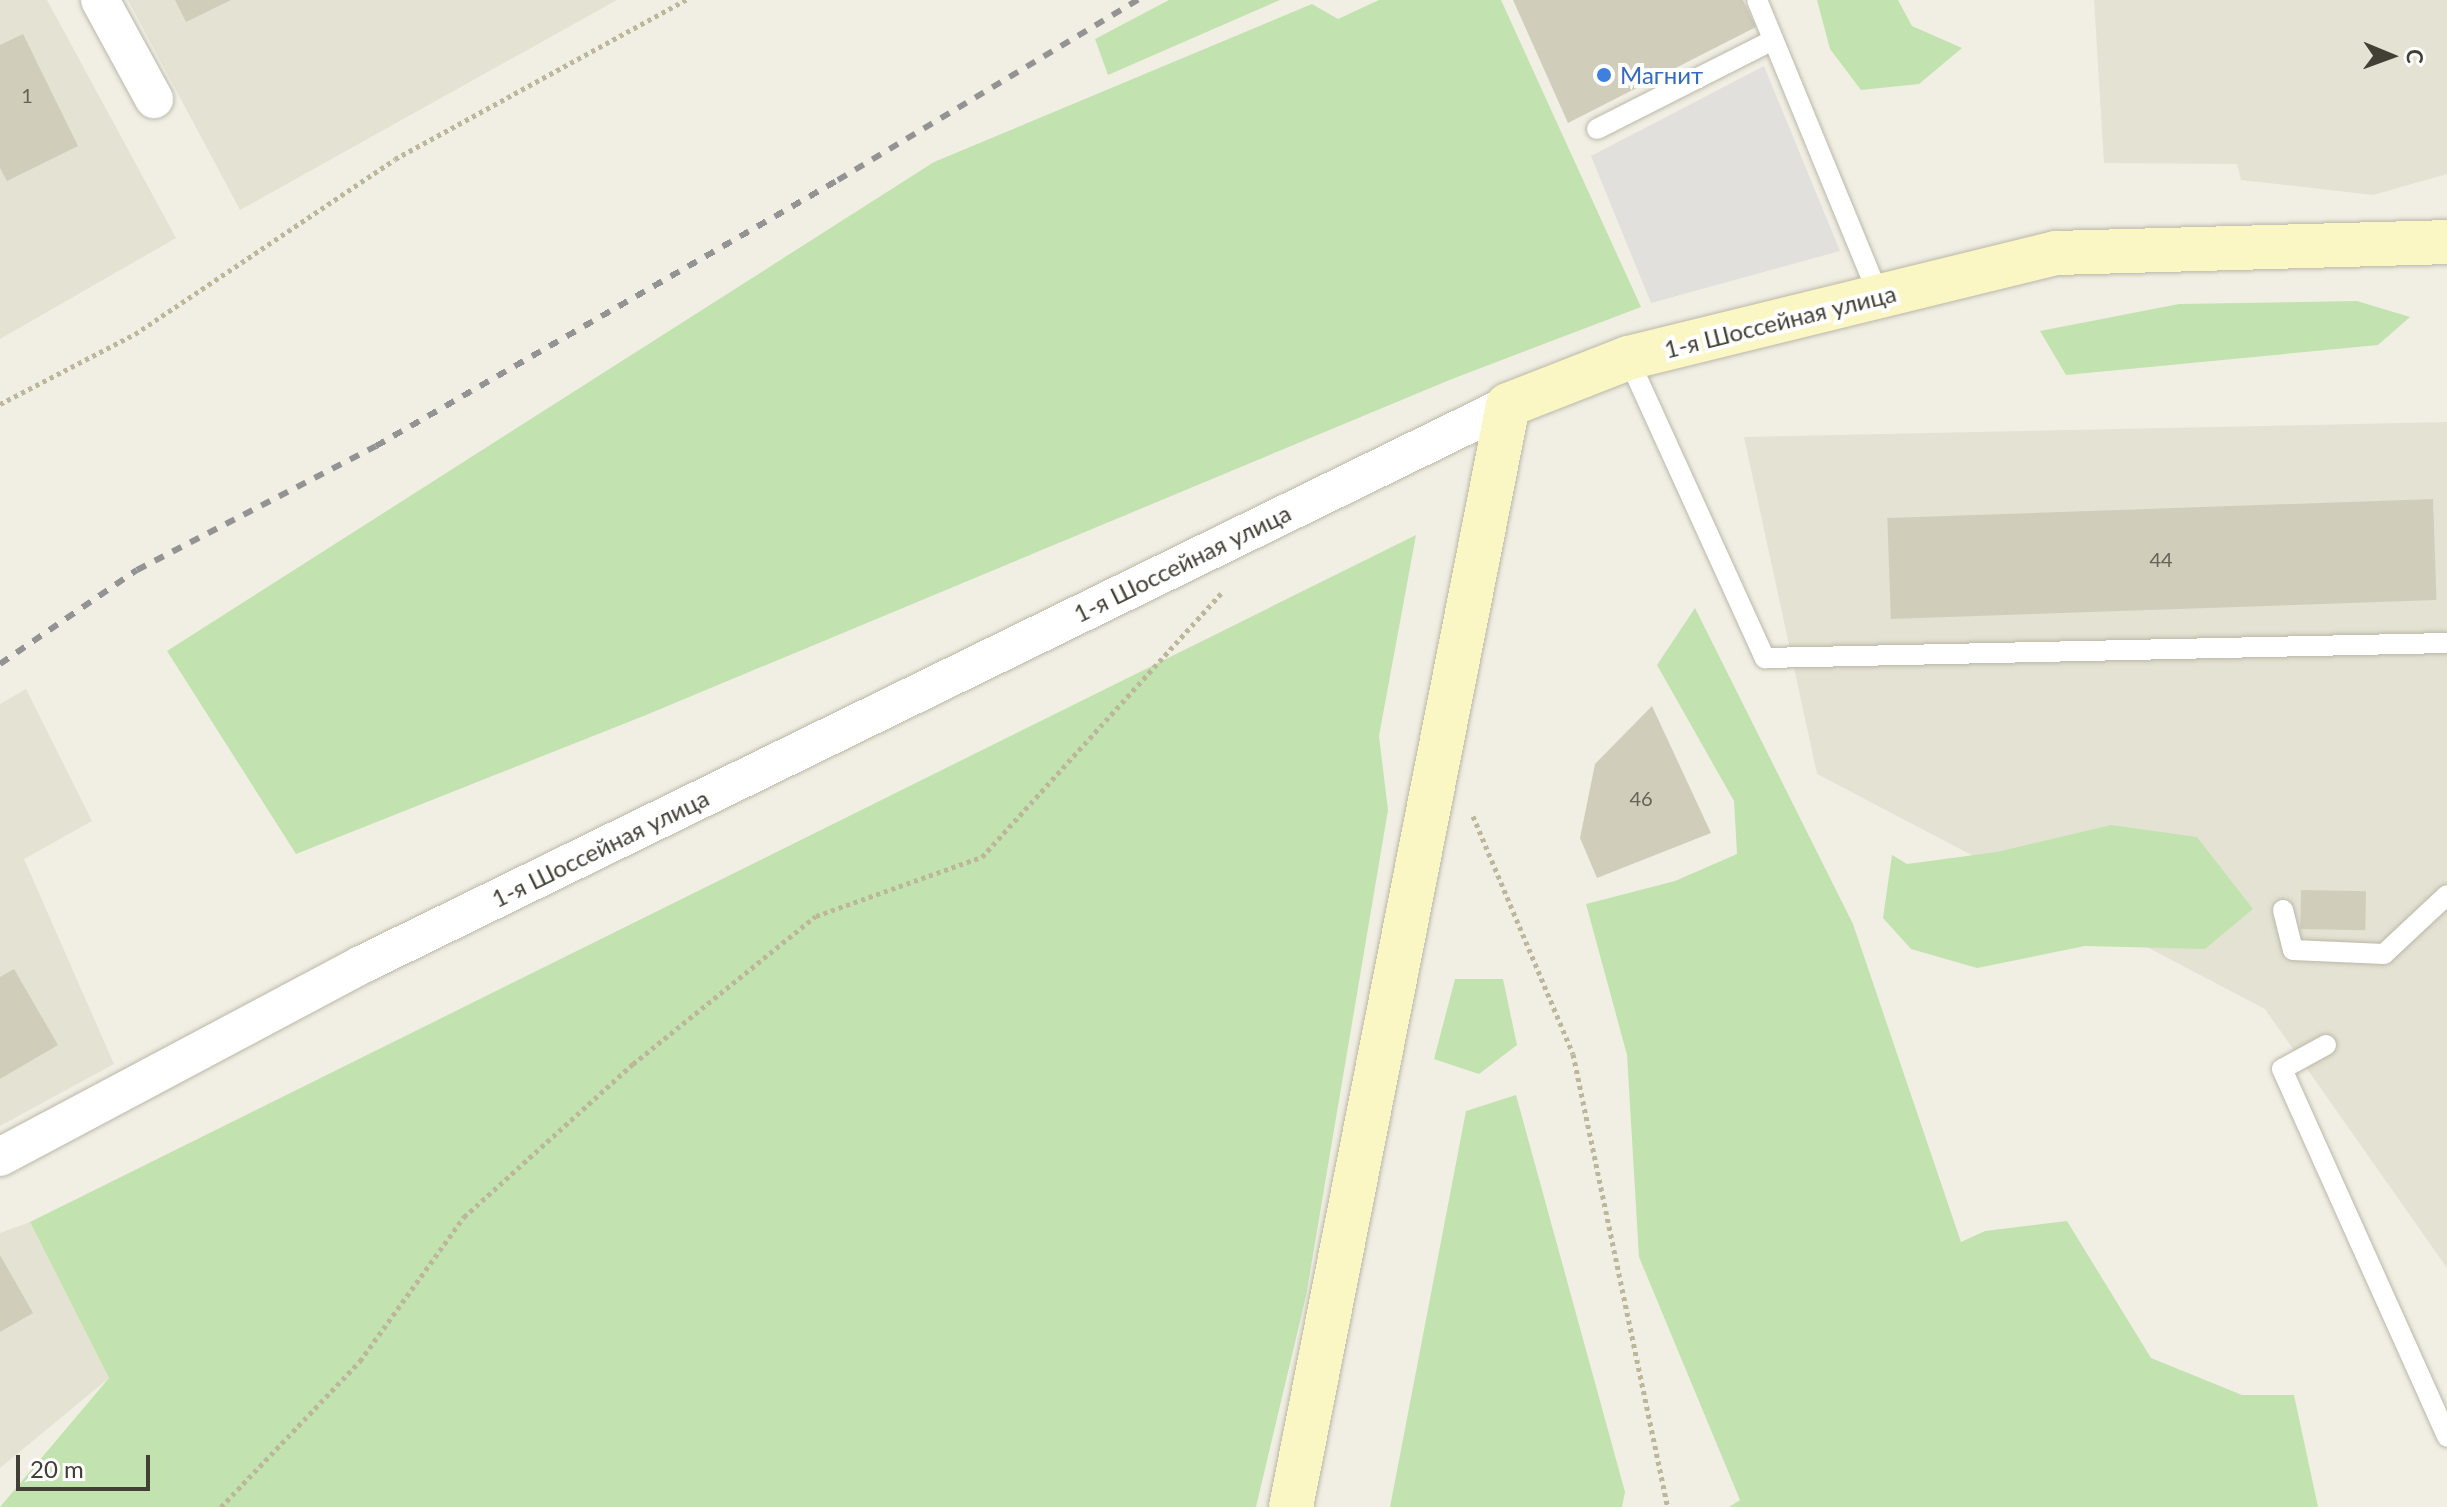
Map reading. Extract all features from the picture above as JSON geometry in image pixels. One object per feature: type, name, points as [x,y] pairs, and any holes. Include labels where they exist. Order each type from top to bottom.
[{"type":"street","points":[[100,0],[154,99]]},
{"type":"street","name":"1-я Шоссейная улица","points":[[0,1157],[361,965],[1508,405],[1628,358],[2056,253],[2447,242]]},
{"type":"street","points":[[1291,1507],[1508,405]]},
{"type":"lane","points":[[1757,0],[1879,296]]},
{"type":"lane","points":[[1597,129],[1773,40]]},
{"type":"lane","points":[[1628,358],[1765,658],[2447,643]]},
{"type":"lane","points":[[2283,910],[2293,950],[2384,954],[2447,895]]},
{"type":"lane","points":[[2326,1045],[2282,1069],[2447,1437]]},
{"type":"path","points":[[0,404],[135,334],[395,159],[686,0]]},
{"type":"path","points":[[221,1507],[360,1361],[464,1217],[633,1064],[816,916],[982,857],[1232,580]]},
{"type":"path","points":[[1470,810],[1573,1054],[1668,1507]]},
{"type":"shaded area","points":[[0,0],[47,0],[176,238],[0,339]]},
{"type":"shaded area","points":[[128,0],[617,0],[240,210]]},
{"type":"shaded area","points":[[2094,0],[2447,0],[2447,174],[2373,195],[2241,180],[2237,164],[2104,163]]},
{"type":"shaded area","points":[[1764,66],[1840,251],[1651,303],[1591,156]]},
{"type":"shaded area","points":[[2447,422],[2447,1268],[2265,1009],[1817,774],[1744,437]]},
{"type":"shaded area","points":[[26,689],[92,821],[24,859],[114,1064],[0,1126],[0,704]]},
{"type":"shaded area","points":[[30,1222],[109,1378],[0,1468],[0,1233]]},
{"type":"green space","points":[[1169,0],[1280,0],[1108,75],[1095,39]]},
{"type":"green space","points":[[1379,0],[1501,0],[1641,307],[1452,379],[646,715],[296,854],[167,651],[934,162],[1312,4],[1338,19]]},
{"type":"green space","points":[[1817,0],[1898,0],[1912,26],[1962,48],[1919,84],[1861,90],[1830,49]]},
{"type":"green space","points":[[2357,301],[2410,317],[2378,345],[2066,375],[2040,331],[2179,304]]},
{"type":"green space","points":[[1416,535],[1379,736],[1388,810],[1306,1296],[1256,1507],[0,1507],[109,1378],[30,1222]]},
{"type":"green space","points":[[1695,608],[1853,924],[1961,1242],[1985,1231],[2067,1221],[2151,1358],[2242,1395],[2294,1395],[2318,1507],[1729,1507],[1740,1500],[1639,1257],[1627,1055],[1586,904],[1675,881],[1737,854],[1734,801],[1657,665]]},
{"type":"green space","points":[[2111,825],[2197,837],[2253,909],[2205,949],[2085,946],[1977,968],[1911,949],[1883,918],[1892,855],[1907,864],[1997,852]]},
{"type":"green space","points":[[1455,979],[1503,979],[1517,1045],[1479,1074],[1434,1059]]},
{"type":"green space","points":[[1516,1095],[1625,1492],[1622,1507],[1390,1507],[1466,1111]]},
{"type":"building","points":[[175,0],[231,0],[186,22]]},
{"type":"building","name":"Магнит","points":[[1513,0],[1743,0],[1756,27],[1568,123]]},
{"type":"building","points":[[23,34],[78,146],[7,181],[0,168],[0,45]]},
{"type":"building","points":[[2433,499],[2437,600],[1891,619],[1887,518]]},
{"type":"building","points":[[1652,706],[1711,833],[1597,878],[1580,838],[1595,764]]},
{"type":"building","points":[[2301,890],[2366,891],[2365,930],[2300,929]]},
{"type":"building","points":[[14,969],[58,1045],[0,1079],[0,977]]},
{"type":"building","points":[[0,1255],[33,1313],[0,1332]]},
{"type":"railway","points":[[0,664],[137,570],[376,446],[838,180],[1138,0]]},
{"type":"place","name":"Магнит","points":[[1604,75]]}]
